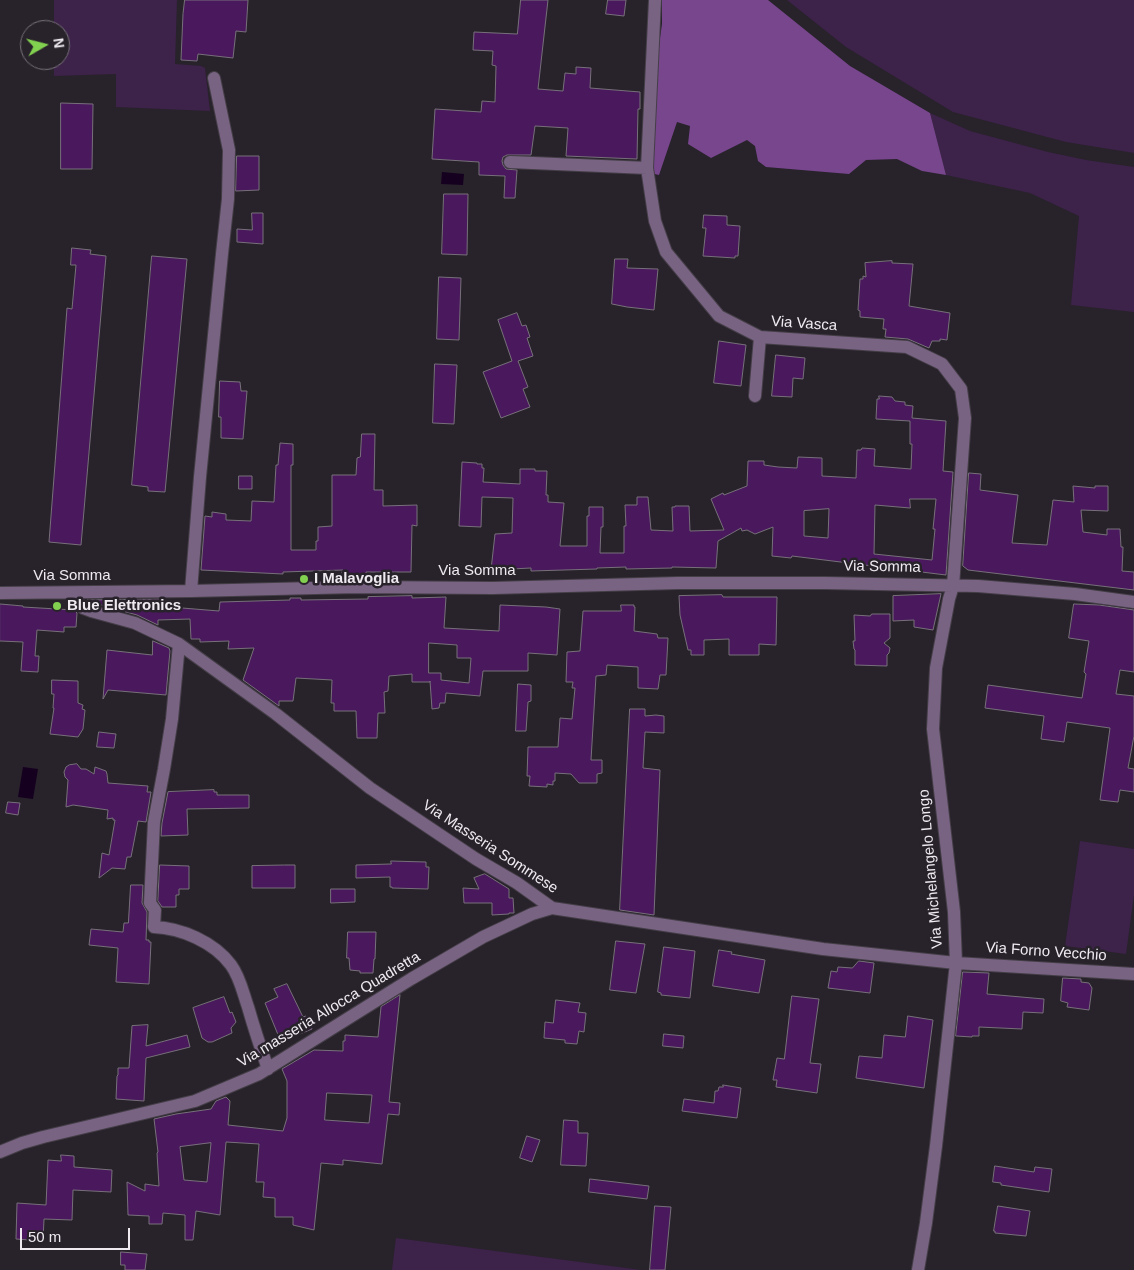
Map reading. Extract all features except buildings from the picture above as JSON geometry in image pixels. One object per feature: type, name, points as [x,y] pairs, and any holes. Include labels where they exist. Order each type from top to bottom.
[{"type":"street","name":"Via Vasca","points":[[655,0],[647,168],[655,221],[666,252],[719,316],[760,337],[907,347],[942,364],[961,389],[966,418],[953,586]]},
{"type":"street","points":[[191,591],[201,468],[228,199],[229,150],[214,78]]},
{"type":"street","points":[[510,162],[647,168]]},
{"type":"street","points":[[755,396],[760,337]]},
{"type":"street","name":"Via Somma","points":[[0,593],[357,587],[519,588],[678,583],[825,583],[978,586],[1075,594],[1134,602]]},
{"type":"street","name":"Via Michelangelo Longo","points":[[918,1270],[936,1146],[956,962],[954,912],[933,729],[936,668],[953,586]]},
{"type":"street","name":"Via Masseria Sommese","points":[[69,593],[83,608],[135,623],[179,644],[276,714],[370,788],[552,908],[823,949],[956,962]]},
{"type":"street","points":[[179,644],[172,719],[154,822],[150,904],[155,910],[154,927],[183,932],[215,950],[231,965],[242,988],[268,1069]]},
{"type":"street","name":"Via masseria Allocca Quadretta","points":[[0,1152],[43,1137],[195,1100],[260,1074],[411,979],[483,937],[532,914],[552,908]]},
{"type":"street","name":"Via Forno Vecchio","points":[[956,962],[1134,974]]},
{"type":"shaded area","points":[[54,0],[177,0],[175,64],[205,68],[210,111],[116,107],[116,74],[54,76],[54,70],[70,70],[70,20],[54,20]]},
{"type":"shaded area","points":[[662,0],[768,0],[850,66],[930,113],[946,175],[922,171],[897,159],[866,160],[849,174],[766,167],[758,161],[755,146],[747,140],[711,158],[688,144],[690,126],[677,122],[659,175],[650,173],[654,80],[662,24]]},
{"type":"shaded area","points":[[787,0],[1134,0],[1134,153],[1066,142],[953,112],[846,47]]},
{"type":"shaded area","points":[[930,113],[970,131],[1048,152],[1134,167],[1134,312],[1071,305],[1079,216],[1030,193],[946,175]]},
{"type":"shaded area","points":[[442,172],[464,174],[463,185],[441,184]]},
{"type":"shaded area","points":[[23,767],[38,769],[33,799],[18,797]]},
{"type":"shaded area","points":[[1080,841],[1134,849],[1134,895],[1126,954],[1065,946]]},
{"type":"shaded area","points":[[396,1238],[641,1270],[392,1270]]},
{"type":"place","name":"I Malavoglia","points":[[304,579]]},
{"type":"place","name":"Blue Elettronics","points":[[57,606]]}]
